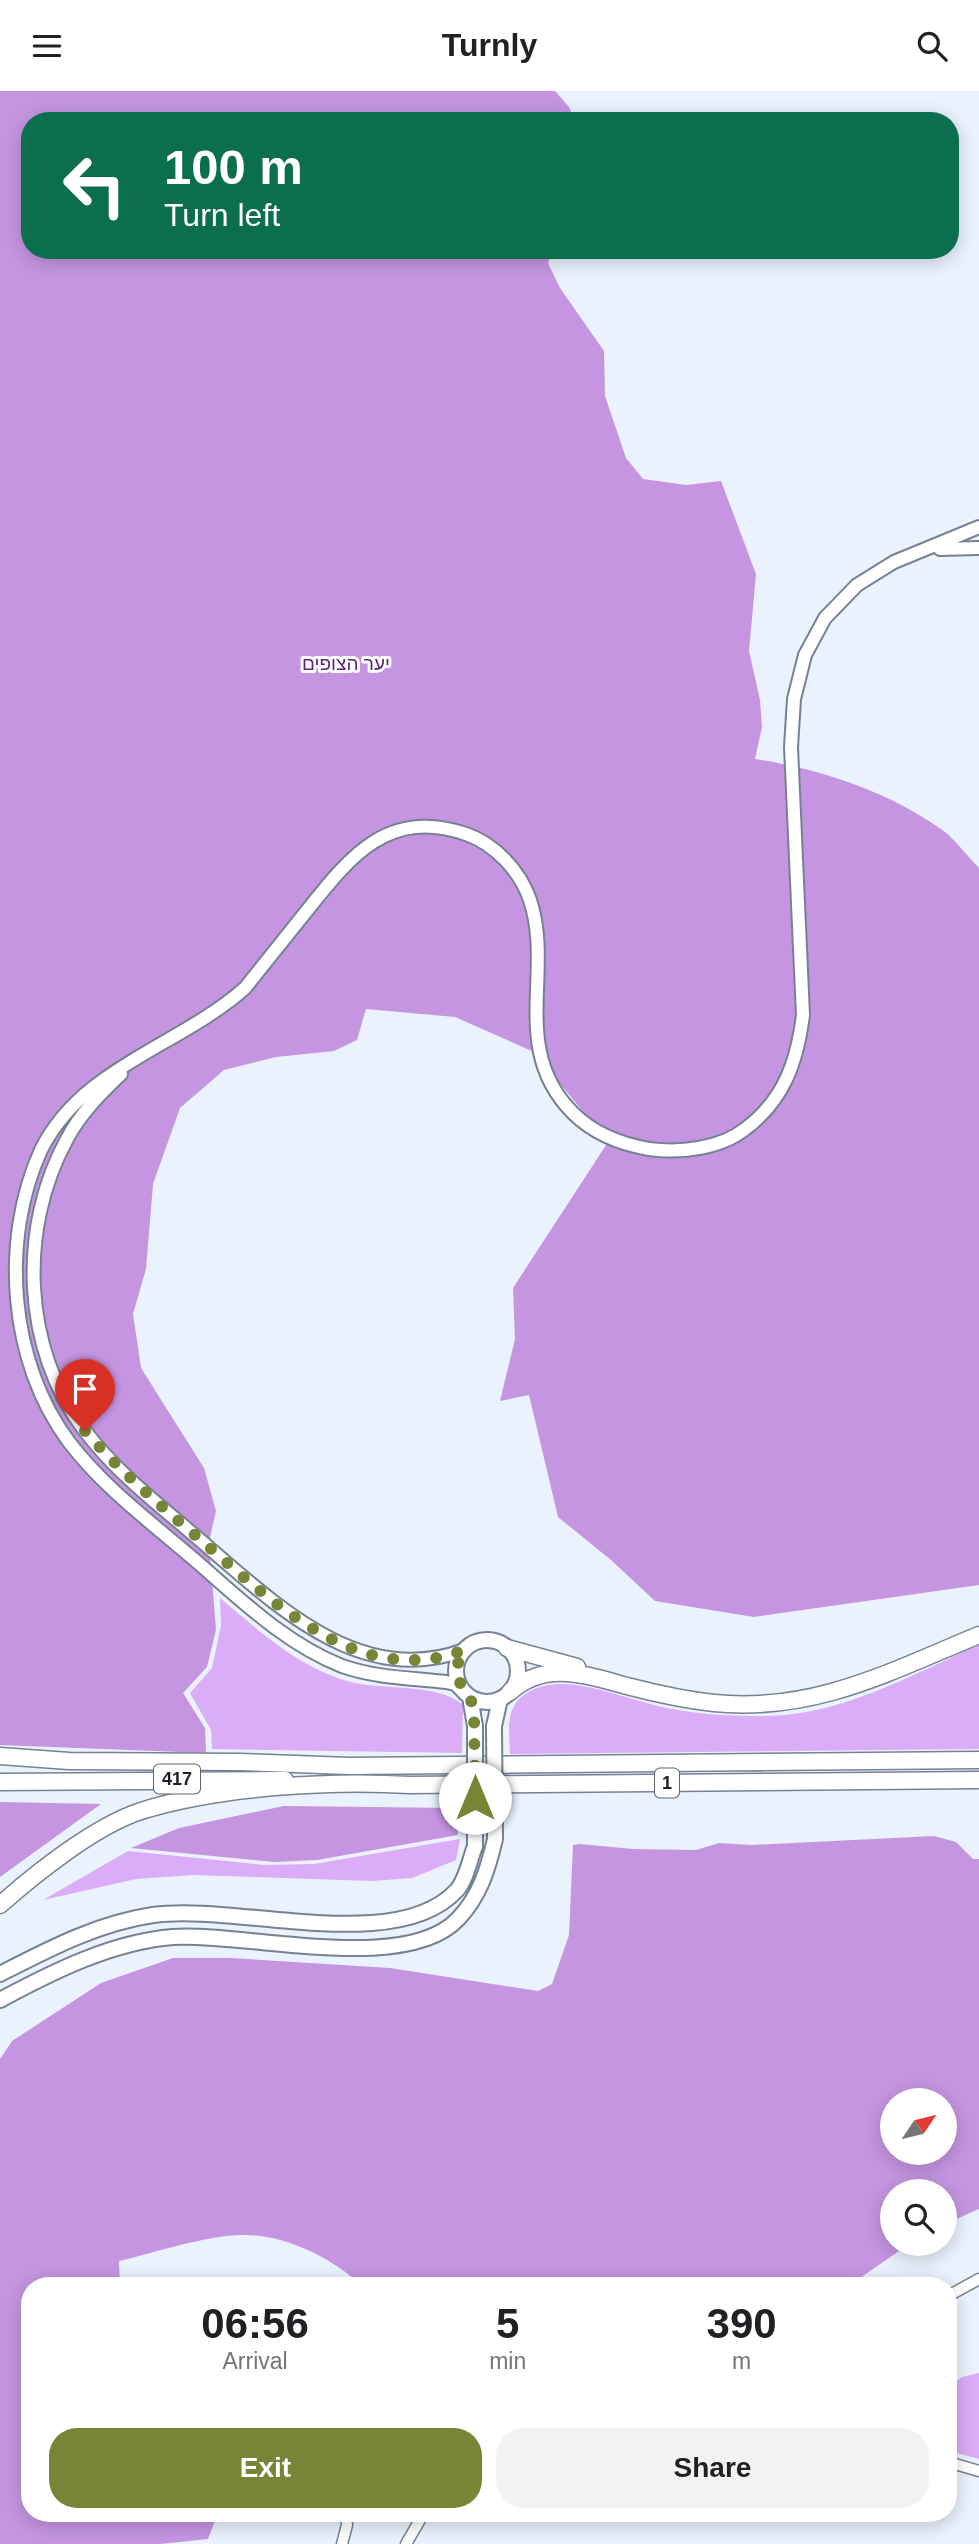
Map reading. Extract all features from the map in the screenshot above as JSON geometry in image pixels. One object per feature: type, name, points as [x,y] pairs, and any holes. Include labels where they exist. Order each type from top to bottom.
[{"type":"main road","points":[[932,1654],[979,1628]]},
{"type":"main road","points":[[467,1695],[485,1702],[505,1695],[523,1680],[548,1672],[593,1676],[628,1687],[714,1703],[766,1704],[846,1690],[979,1635]]},
{"type":"main road","points":[[0,1974],[95,1928],[154,1914],[234,1915],[374,1924],[408,1920],[437,1907],[459,1889],[475,1846],[475,1726],[467,1695],[456,1677],[459,1658],[464,1650],[480,1641],[499,1643],[507,1648],[583,1669],[628,1687]]},
{"type":"main road","points":[[0,2000],[38,1979],[141,1941],[177,1937],[360,1948],[399,1946],[431,1936],[456,1921],[481,1888],[495,1839],[494,1726],[505,1695],[517,1674],[517,1664],[507,1648]]},
{"type":"main road","name":"1","points":[[0,1759],[349,1766],[979,1760]]},
{"type":"main road","name":"417","points":[[0,1782],[196,1779],[355,1782]]},
{"type":"main road","name":"1","points":[[0,1905],[57,1858],[139,1812],[193,1798],[355,1782],[410,1785],[979,1780]]},
{"type":"street","points":[[467,1695],[456,1683],[391,1677],[342,1665],[306,1648],[265,1621],[122,1498],[70,1443],[47,1407],[26,1357],[19,1330],[15,1251],[24,1197],[40,1151],[69,1109],[108,1075],[224,1006],[246,988],[353,856],[390,832],[425,826],[440,827],[484,842],[508,863],[525,889],[534,926],[536,1016],[540,1052],[551,1083],[571,1111],[595,1131],[613,1140],[655,1150],[701,1148],[740,1133],[769,1108],[782,1090],[791,1072],[803,1015],[791,719],[805,655],[825,618],[838,603],[875,573],[979,527]]},
{"type":"street","points":[[915,554],[955,547],[979,548]]},
{"type":"street","points":[[152,1051],[105,1089],[67,1138],[50,1178],[37,1224],[33,1276],[38,1327],[64,1398],[85,1431],[135,1485],[276,1605],[316,1631],[349,1648],[393,1658],[438,1660],[464,1650]]},
{"type":"street","points":[[957,2292],[979,2279]]},
{"type":"street","points":[[957,2465],[979,2472]]},
{"type":"street","points":[[342,2544],[347,2522]]},
{"type":"street","points":[[406,2544],[419,2522]]},
{"type":"shaded area","points":[[220,1598],[279,1646],[329,1674],[360,1684],[439,1693],[463,1705],[462,1753],[212,1749],[211,1730],[190,1693],[212,1668],[221,1625]]},
{"type":"shaded area","points":[[979,1645],[979,1749],[510,1754],[509,1723],[514,1707],[526,1693],[537,1688],[567,1684],[584,1686],[652,1705],[717,1715],[796,1714],[850,1701]]},
{"type":"shaded area","points":[[460,1839],[456,1860],[412,1878],[372,1881],[193,1875],[136,1879],[43,1900],[128,1851],[265,1865],[314,1864]]},
{"type":"shaded area","points":[[979,2373],[979,2459],[957,2453],[957,2381]]},
{"type":"green space","name":"יער הצופים","points":[[0,91],[555,91],[571,112],[21,112],[21,259],[550,259],[548,263],[560,288],[604,351],[605,396],[626,458],[643,479],[686,485],[721,481],[756,574],[749,651],[760,700],[762,727],[755,759],[852,783],[898,803],[946,833],[979,868],[979,1585],[754,1617],[655,1601],[611,1560],[558,1517],[529,1395],[500,1401],[515,1339],[513,1288],[608,1142],[534,1052],[455,1017],[366,1009],[357,1040],[334,1051],[276,1057],[224,1070],[180,1108],[153,1184],[146,1269],[133,1314],[141,1368],[204,1468],[216,1511],[209,1542],[216,1630],[207,1667],[183,1693],[205,1728],[206,1753],[0,1745]]},
{"type":"green space","points":[[0,1802],[101,1804],[0,1877]]},
{"type":"green space","points":[[284,1806],[456,1808],[458,1835],[317,1860],[274,1862],[131,1848],[179,1828]]},
{"type":"green space","points":[[934,1836],[956,1842],[973,1859],[979,1859],[979,2209],[957,2219],[957,2179],[880,2179],[880,2256],[892,2256],[862,2277],[351,2277],[322,2257],[292,2244],[245,2235],[199,2241],[119,2261],[120,2277],[21,2277],[21,2522],[215,2522],[208,2539],[161,2544],[0,2544],[0,2059],[12,2041],[101,1983],[173,1958],[231,1958],[390,1968],[538,1991],[552,1984],[569,1935],[573,1845],[696,1850],[719,1843],[751,1845]]},
{"type":"route","points":[[85,1431],[135,1485],[276,1605],[331,1640],[349,1648],[393,1658],[438,1660],[464,1650],[456,1667],[456,1677],[459,1685],[470,1697],[474,1711],[475,1798]]}]
